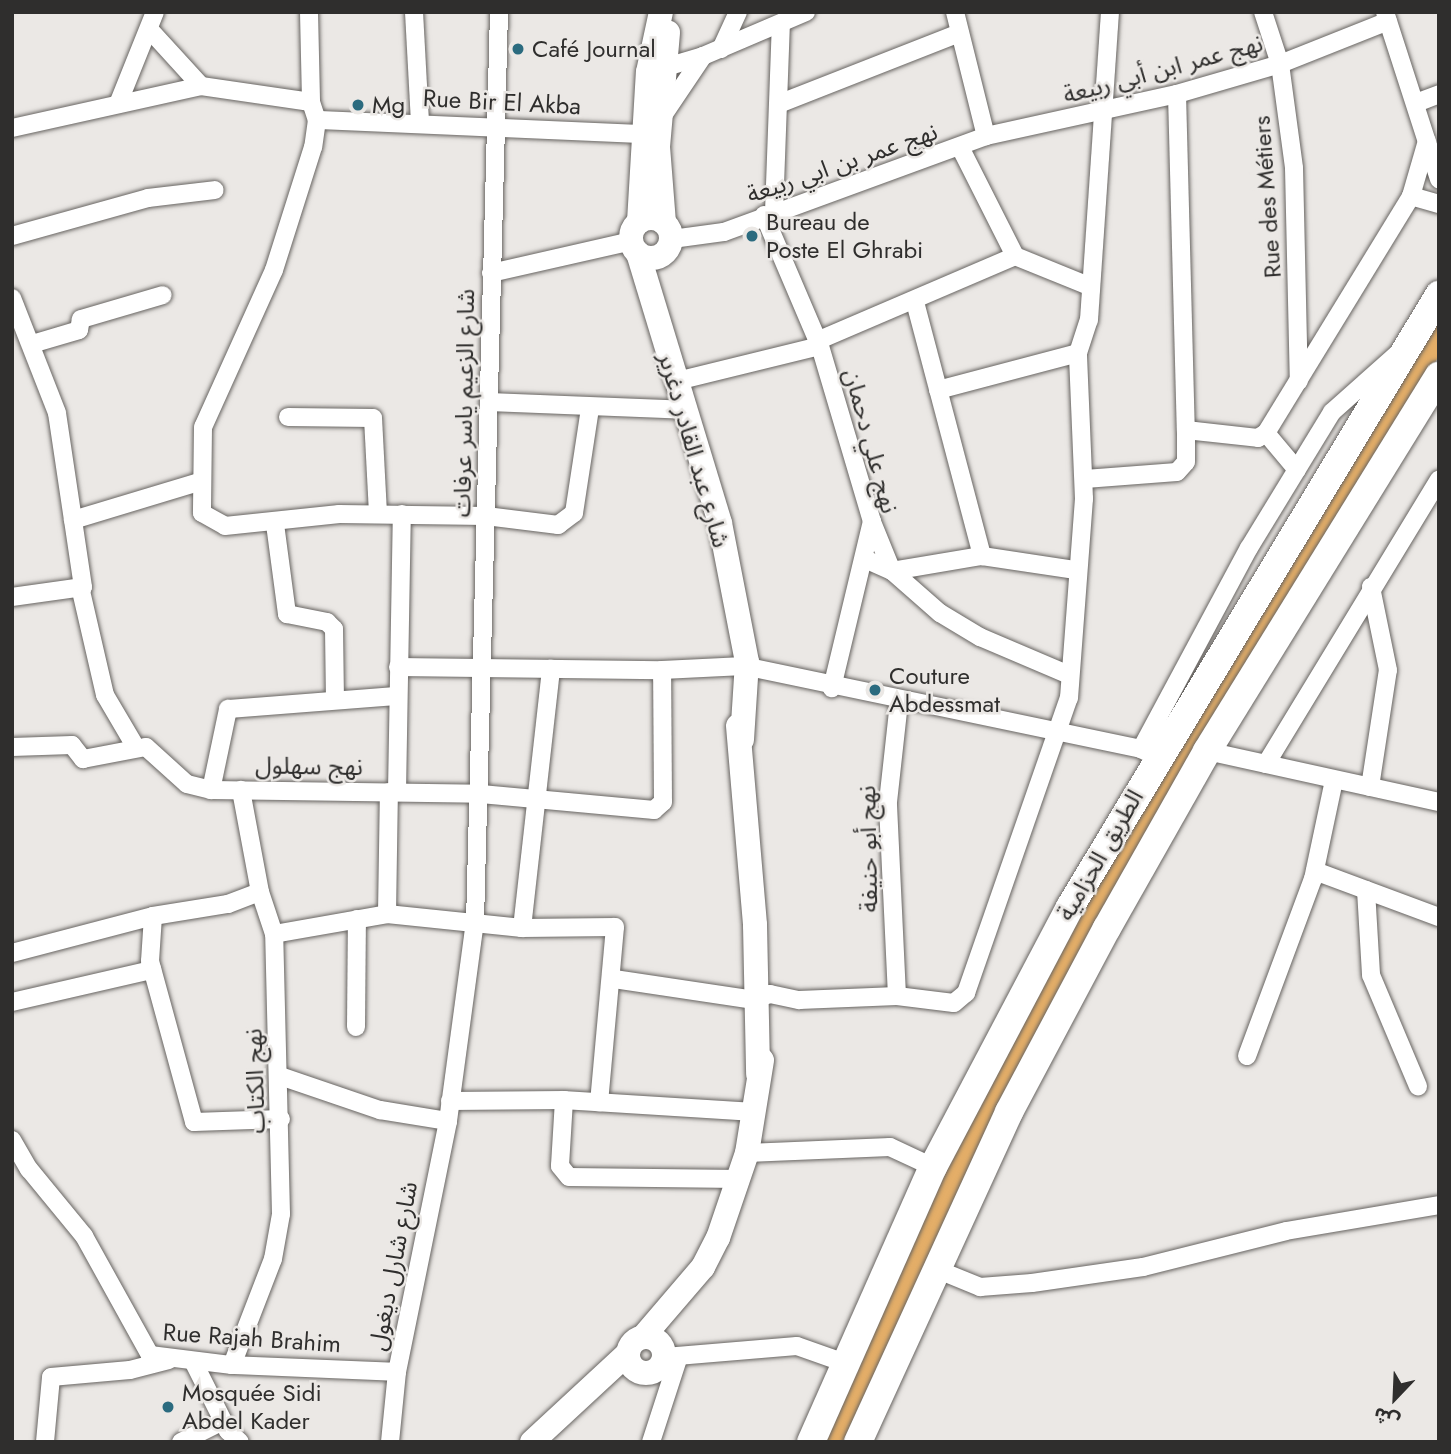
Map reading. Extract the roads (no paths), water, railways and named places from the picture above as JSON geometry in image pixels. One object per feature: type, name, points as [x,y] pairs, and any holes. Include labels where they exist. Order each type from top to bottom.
[{"type":"highway","name":"الطريق الحزامية","points":[[811,1442],[933,1167],[1149,753],[1416,338],[1439,295]]},
{"type":"highway","name":"الطريق الحزامية","points":[[858,1442],[1010,1112],[1207,751],[1439,376]]},
{"type":"main road","name":"شارع عبد القادر دغرير","points":[[653,308],[668,237],[658,147],[663,116],[658,69],[662,12]]},
{"type":"main road","name":"شارع عبد القادر دغرير","points":[[634,1352],[690,1284],[718,1238],[740,1179],[754,1112],[762,1003],[742,740],[740,672],[720,523],[653,308],[636,239],[643,134],[668,12]]},
{"type":"main road","points":[[636,239],[668,237]]},
{"type":"main road","points":[[636,239],[653,258],[668,237]]},
{"type":"main road","name":"شارع عبد القادر دغرير","points":[[669,1355],[690,1284]]},
{"type":"main road","points":[[532,1442],[634,1352],[659,1341],[669,1355],[655,1371],[634,1352]]},
{"type":"main road","points":[[553,1442],[634,1352]]},
{"type":"street","points":[[309,12],[310,102],[317,120],[306,175],[274,270],[210,407],[199,482],[202,513],[210,520],[225,526],[378,514],[486,516],[558,525],[571,518],[590,408]]},
{"type":"street","points":[[414,12],[420,122]]},
{"type":"street","name":"شارع الزعيم ياسر عرفات","points":[[475,922],[481,794],[493,124],[499,12]]},
{"type":"street","points":[[721,49],[738,12]]},
{"type":"street","points":[[658,69],[703,57],[806,12]]},
{"type":"street","points":[[955,12],[986,136]]},
{"type":"street","points":[[614,979],[762,1003],[897,996],[954,1003],[966,993],[1057,732],[1066,715],[1085,479],[1078,353],[1089,320],[1089,286],[1110,12]]},
{"type":"street","name":"Rue des Métiers","points":[[1264,12],[1280,64],[1294,168],[1299,381]]},
{"type":"street","points":[[1387,16],[1430,142],[1439,179]]},
{"type":"street","name":"نهج عمر ابن أبي ربيعة","points":[[986,136],[1104,112],[1280,64],[1387,16]]},
{"type":"street","points":[[152,21],[201,86]]},
{"type":"street","points":[[118,104],[152,21]]},
{"type":"street","name":"نهج علي دحمان","points":[[781,24],[781,103],[769,214],[818,344],[872,521],[832,688]]},
{"type":"street","points":[[781,103],[960,33]]},
{"type":"street","points":[[663,116],[703,57]]},
{"type":"street","points":[[12,128],[201,86],[310,102]]},
{"type":"street","points":[[1085,479],[1177,472],[1186,462],[1177,94]]},
{"type":"street","points":[[1416,103],[1439,94]]},
{"type":"street","name":"Rue Bir El Akba","points":[[317,120],[493,124],[643,134]]},
{"type":"street","name":"نهج عمر بن ابي ربيعة","points":[[668,237],[723,232],[986,136]]},
{"type":"street","points":[[1186,430],[1258,438],[1266,433],[1411,196],[1430,142]]},
{"type":"street","points":[[960,147],[1015,256],[1089,286]]},
{"type":"street","points":[[12,236],[148,198],[215,190]]},
{"type":"street","points":[[1411,196],[1439,204]]},
{"type":"street","points":[[491,273],[636,239]]},
{"type":"street","points":[[677,381],[818,344],[1015,256]]},
{"type":"street","points":[[32,344],[79,330],[81,320],[163,295]]},
{"type":"street","points":[[12,298],[57,413],[82,589],[12,597]]},
{"type":"street","points":[[915,302],[982,555]]},
{"type":"street","points":[[398,667],[740,672],[782,677],[1149,753],[1181,666],[1344,396],[1416,338]]},
{"type":"street","points":[[938,390],[1078,353]]},
{"type":"street","points":[[489,402],[684,410]]},
{"type":"street","points":[[288,417],[373,418],[378,514]]},
{"type":"street","points":[[1266,433],[1297,470]]},
{"type":"street","points":[[1266,764],[1371,587],[1439,480]]},
{"type":"street","points":[[74,520],[199,482]]},
{"type":"street","points":[[387,914],[402,514]]},
{"type":"street","points":[[872,521],[892,571]]},
{"type":"street","points":[[275,524],[287,614],[327,622],[334,629],[335,696]]},
{"type":"street","points":[[892,571],[982,555],[1076,570]]},
{"type":"street","points":[[865,559],[892,571],[940,613],[980,637],[1069,676]]},
{"type":"street","points":[[1370,788],[1388,670],[1371,587]]},
{"type":"street","name":"نهج سهلول","points":[[82,589],[105,695],[144,748],[187,784],[211,790],[481,794],[538,802],[654,810],[661,806],[662,670]]},
{"type":"street","points":[[522,928],[551,669]]},
{"type":"street","points":[[211,790],[228,709],[335,696],[396,696]]},
{"type":"street","name":"نهج أبو حنيفة","points":[[897,996],[888,802],[900,702]]},
{"type":"street","points":[[12,747],[72,745],[83,759],[144,748]]},
{"type":"street","points":[[1207,751],[1370,788],[1439,800]]},
{"type":"street","points":[[1248,1056],[1315,871],[1334,780]]},
{"type":"street","name":"نهج الكتاب","points":[[232,1365],[273,1259],[281,1214],[280,1076],[274,934],[260,892],[241,790]]},
{"type":"street","points":[[1315,871],[1439,916]]},
{"type":"street","points":[[1366,890],[1371,975],[1418,1086]]},
{"type":"street","points":[[12,953],[153,916],[228,904],[260,892]]},
{"type":"street","points":[[274,934],[387,914],[522,928],[615,927],[614,979],[599,1102]]},
{"type":"street","points":[[153,916],[152,970],[194,1122],[281,1119]]},
{"type":"street","points":[[356,1027],[358,919]]},
{"type":"street","name":"شارع شارل ديغول","points":[[390,1442],[397,1372],[448,1121],[475,922]]},
{"type":"street","points":[[12,1002],[152,970]]},
{"type":"street","points":[[280,1076],[380,1110],[448,1121]]},
{"type":"street","points":[[450,1101],[564,1100],[754,1112]]},
{"type":"street","points":[[564,1100],[560,1166],[569,1177],[740,1179]]},
{"type":"street","name":"Rue Rajah Brahim","points":[[12,1140],[29,1169],[84,1236],[146,1352],[169,1360],[397,1372]]},
{"type":"street","points":[[747,1153],[890,1147],[933,1167]]},
{"type":"street","points":[[936,1269],[980,1287],[1032,1283],[1143,1267],[1286,1231],[1439,1205]]},
{"type":"street","points":[[651,1442],[669,1355],[797,1346],[845,1363]]},
{"type":"street","points":[[45,1442],[51,1377],[130,1370],[169,1360]]},
{"type":"street","points":[[181,1442],[230,1434],[193,1361]]},
{"type":"place","name":"Café Journal","points":[[518,49]]},
{"type":"place","name":"Mg","points":[[358,105]]},
{"type":"place","name":"Bureau de Poste El Ghrabi","points":[[752,236]]},
{"type":"place","name":"Couture Abdessmat","points":[[875,690]]},
{"type":"place","name":"Mosquée Sidi Abdel Kader","points":[[168,1407]]}]
